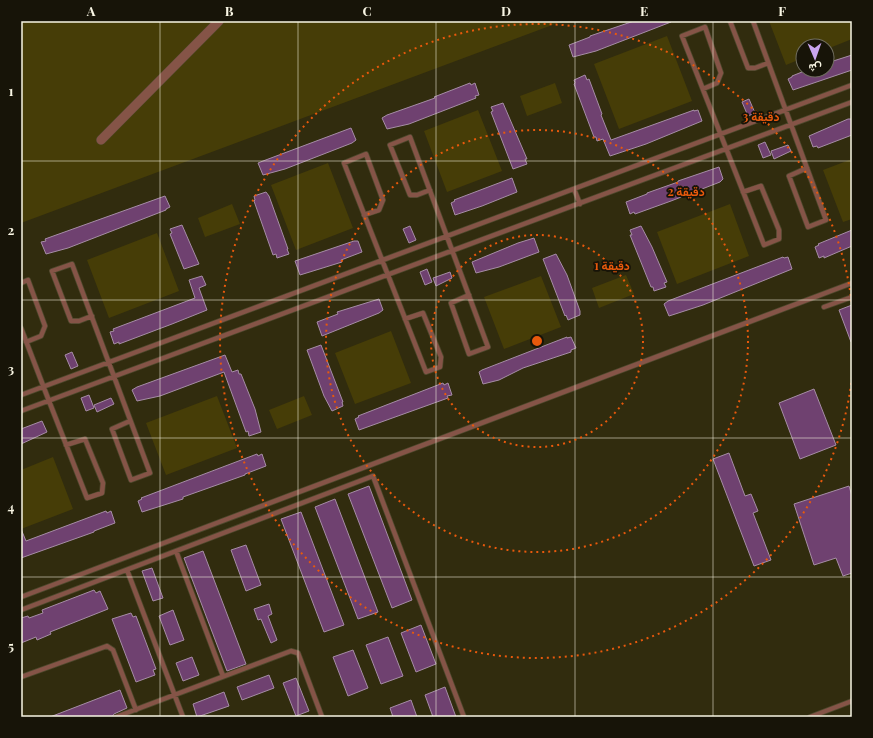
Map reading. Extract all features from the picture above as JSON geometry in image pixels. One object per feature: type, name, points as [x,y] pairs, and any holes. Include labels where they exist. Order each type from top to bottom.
[{"type":"street","points":[[101,140],[219,21]]},
{"type":"lane","points":[[730,21],[748,68],[755,68],[768,63]]},
{"type":"lane","points":[[753,21],[768,63],[786,110],[826,220],[808,227],[789,176],[807,168]]},
{"type":"lane","points":[[703,88],[717,83],[722,73],[705,27],[682,36],[703,88],[726,149],[743,192],[764,245],[779,239],[779,230],[761,186],[743,192]]},
{"type":"lane","points":[[21,395],[852,85]]},
{"type":"lane","points":[[21,411],[852,102]]},
{"type":"lane","points":[[430,190],[417,195],[410,195],[390,145],[410,137],[430,190],[447,236],[452,251],[469,295],[488,347],[469,354],[451,304],[469,295]]},
{"type":"lane","points":[[364,216],[379,210],[383,200],[366,154],[344,163],[364,216],[426,372],[440,367],[441,357],[423,312],[405,319]]},
{"type":"lane","points":[[574,189],[580,204]]},
{"type":"lane","points":[[92,316],[79,321],[72,321],[52,271],[72,264],[92,316],[150,473],[131,480],[112,429],[130,421]]},
{"type":"lane","points":[[21,283],[28,280],[45,326],[41,336],[26,342]]},
{"type":"lane","points":[[21,597],[852,283]]},
{"type":"lane","points":[[824,307],[852,297]]},
{"type":"lane","points":[[21,328],[44,386],[49,401],[66,445],[87,498],[102,492],[103,483],[85,439],[66,445]]},
{"type":"lane","points":[[21,610],[373,476],[464,717]]},
{"type":"lane","points":[[176,551],[223,676]]},
{"type":"lane","points":[[127,570],[183,717]]},
{"type":"lane","points":[[21,677],[107,646],[113,650],[136,710]]},
{"type":"lane","points":[[116,717],[291,651],[298,653],[322,717]]},
{"type":"lane","points":[[810,717],[852,701]]},
{"type":"shaded area","points":[[21,21],[563,21],[21,223]]},
{"type":"shaded area","points":[[769,21],[850,21],[852,39],[835,46],[835,38],[795,38],[795,61],[786,65]]},
{"type":"shaded area","points":[[667,36],[692,101],[619,129],[594,64]]},
{"type":"shaded area","points":[[555,83],[562,103],[527,116],[520,96]]},
{"type":"shaded area","points":[[478,110],[502,171],[447,192],[424,131]]},
{"type":"shaded area","points":[[852,159],[852,219],[843,222],[823,170]]},
{"type":"shaded area","points":[[328,163],[353,228],[296,250],[271,185]]},
{"type":"shaded area","points":[[232,204],[240,224],[205,237],[198,218]]},
{"type":"shaded area","points":[[730,204],[749,256],[677,284],[657,232]]},
{"type":"shaded area","points":[[157,233],[179,291],[109,318],[87,260]]},
{"type":"shaded area","points":[[626,275],[634,294],[599,308],[592,288]]},
{"type":"shaded area","points":[[541,276],[561,327],[504,349],[484,297]]},
{"type":"shaded area","points":[[391,331],[411,383],[355,404],[335,353]]},
{"type":"shaded area","points":[[217,396],[237,448],[166,475],[146,423]]},
{"type":"shaded area","points":[[304,396],[312,415],[277,429],[269,410]]},
{"type":"shaded area","points":[[53,457],[73,509],[21,529],[21,470]]},
{"type":"building","points":[[634,21],[671,22],[596,51],[573,57],[569,45]]},
{"type":"building","points":[[852,55],[852,70],[835,76],[835,60]]},
{"type":"building","points":[[585,75],[587,80],[589,79],[611,140],[694,110],[698,110],[702,121],[646,144],[610,156],[603,139],[597,141],[596,137],[594,137],[574,84],[574,80]]},
{"type":"building","points":[[795,75],[795,78],[828,78],[793,90],[788,79]]},
{"type":"building","points":[[470,83],[471,85],[475,83],[479,95],[475,96],[476,98],[409,124],[387,129],[382,118],[387,115],[435,98],[434,97]]},
{"type":"building","points":[[749,99],[755,113],[748,116],[742,102]]},
{"type":"building","points":[[503,103],[527,159],[525,159],[527,164],[513,169],[491,112],[493,111],[491,107]]},
{"type":"building","points":[[848,119],[852,119],[852,135],[818,148],[817,146],[813,147],[809,136]]},
{"type":"building","points":[[351,128],[356,140],[352,143],[285,169],[263,175],[258,163]]},
{"type":"building","points":[[765,142],[771,155],[763,158],[758,145]]},
{"type":"building","points":[[788,145],[791,151],[774,159],[771,151]]},
{"type":"building","points":[[719,167],[723,179],[720,182],[635,214],[634,212],[630,214],[626,202],[678,181]]},
{"type":"building","points":[[512,178],[517,192],[455,215],[451,203],[455,201],[454,200]]},
{"type":"building","points":[[266,192],[269,196],[289,254],[277,258],[276,254],[273,255],[254,201],[254,196]]},
{"type":"building","points":[[165,196],[170,207],[166,210],[68,248],[46,254],[41,242],[46,241],[45,239]]},
{"type":"building","points":[[182,225],[199,264],[184,269],[170,234],[172,233],[170,229]]},
{"type":"building","points":[[410,226],[416,240],[409,243],[403,229]]},
{"type":"building","points":[[641,226],[667,282],[664,283],[666,287],[654,291],[630,235],[632,235],[630,230]]},
{"type":"building","points":[[852,230],[852,246],[824,258],[824,256],[819,258],[815,247],[819,245],[818,244]]},
{"type":"building","points":[[534,238],[539,252],[499,267],[476,273],[472,262]]},
{"type":"building","points":[[354,241],[358,241],[362,252],[341,260],[342,262],[300,275],[295,261]]},
{"type":"building","points":[[556,254],[567,275],[580,311],[580,315],[568,320],[566,315],[565,316],[543,259]]},
{"type":"building","points":[[783,257],[788,257],[792,269],[703,305],[669,316],[664,304],[668,301]]},
{"type":"building","points":[[427,269],[432,282],[425,285],[420,272]]},
{"type":"building","points":[[450,272],[452,278],[436,286],[433,278]]},
{"type":"building","points":[[202,276],[206,285],[199,288],[207,310],[119,344],[119,342],[114,344],[110,332],[114,331],[113,329],[195,298],[189,280]]},
{"type":"building","points":[[379,299],[383,310],[379,313],[322,336],[317,322],[338,314],[337,312]]},
{"type":"building","points":[[852,305],[852,342],[851,342],[839,310]]},
{"type":"building","points":[[567,337],[571,337],[576,348],[571,350],[571,352],[523,368],[499,380],[483,384],[479,372],[482,370]]},
{"type":"building","points":[[321,345],[343,402],[343,406],[332,411],[324,396],[307,350]]},
{"type":"building","points":[[72,352],[78,366],[71,369],[65,355]]},
{"type":"building","points":[[225,355],[232,372],[238,370],[239,374],[241,374],[255,409],[261,432],[249,436],[248,431],[246,432],[224,372],[160,396],[137,401],[132,390],[137,387]]},
{"type":"building","points":[[443,383],[444,385],[448,383],[452,395],[447,396],[448,398],[359,430],[355,419],[359,417],[358,416]]},
{"type":"building","points":[[814,389],[836,445],[800,459],[779,403]]},
{"type":"building","points":[[89,395],[94,408],[86,411],[81,398]]},
{"type":"building","points":[[111,398],[114,404],[97,412],[94,405]]},
{"type":"building","points":[[42,421],[47,432],[21,444],[21,429]]},
{"type":"building","points":[[729,453],[745,496],[751,494],[758,511],[753,513],[771,560],[754,566],[713,459]]},
{"type":"building","points":[[257,454],[258,456],[262,454],[266,466],[183,497],[183,499],[142,512],[138,501],[142,499],[141,498]]},
{"type":"building","points":[[369,486],[412,600],[392,608],[348,494]]},
{"type":"building","points":[[849,486],[852,496],[852,573],[843,576],[836,558],[814,565],[794,504]]},
{"type":"building","points":[[335,499],[378,612],[358,619],[315,507]]},
{"type":"building","points":[[106,511],[107,513],[111,511],[115,523],[21,558],[21,529],[26,541]]},
{"type":"building","points":[[301,512],[344,625],[324,632],[281,519]]},
{"type":"building","points":[[246,545],[261,585],[246,591],[231,550]]},
{"type":"building","points":[[203,551],[246,664],[227,671],[184,558]]},
{"type":"building","points":[[152,568],[163,598],[153,601],[142,571]]},
{"type":"building","points":[[94,590],[96,593],[100,591],[108,609],[50,632],[51,634],[37,640],[36,637],[21,643],[21,618],[28,616],[29,618],[43,613],[42,610]]},
{"type":"building","points":[[269,604],[272,614],[268,616],[277,640],[271,643],[261,619],[258,620],[254,609]]},
{"type":"building","points":[[173,610],[184,640],[170,645],[159,616]]},
{"type":"building","points":[[131,613],[133,617],[136,616],[156,669],[153,670],[155,675],[136,682],[112,619]]},
{"type":"building","points":[[421,625],[436,664],[416,672],[401,633]]},
{"type":"building","points":[[388,637],[403,676],[381,684],[366,645]]},
{"type":"building","points":[[353,650],[368,688],[348,696],[333,657]]},
{"type":"building","points":[[192,657],[199,675],[183,681],[176,663]]},
{"type":"building","points":[[269,675],[274,688],[242,700],[237,687]]},
{"type":"building","points":[[296,678],[309,711],[296,716],[283,683]]},
{"type":"building","points":[[445,687],[456,717],[433,717],[425,695]]},
{"type":"building","points":[[120,690],[127,708],[114,714],[112,717],[50,717]]},
{"type":"building","points":[[224,692],[229,706],[197,717],[193,704]]},
{"type":"building","points":[[411,700],[417,717],[393,717],[390,708]]}]
